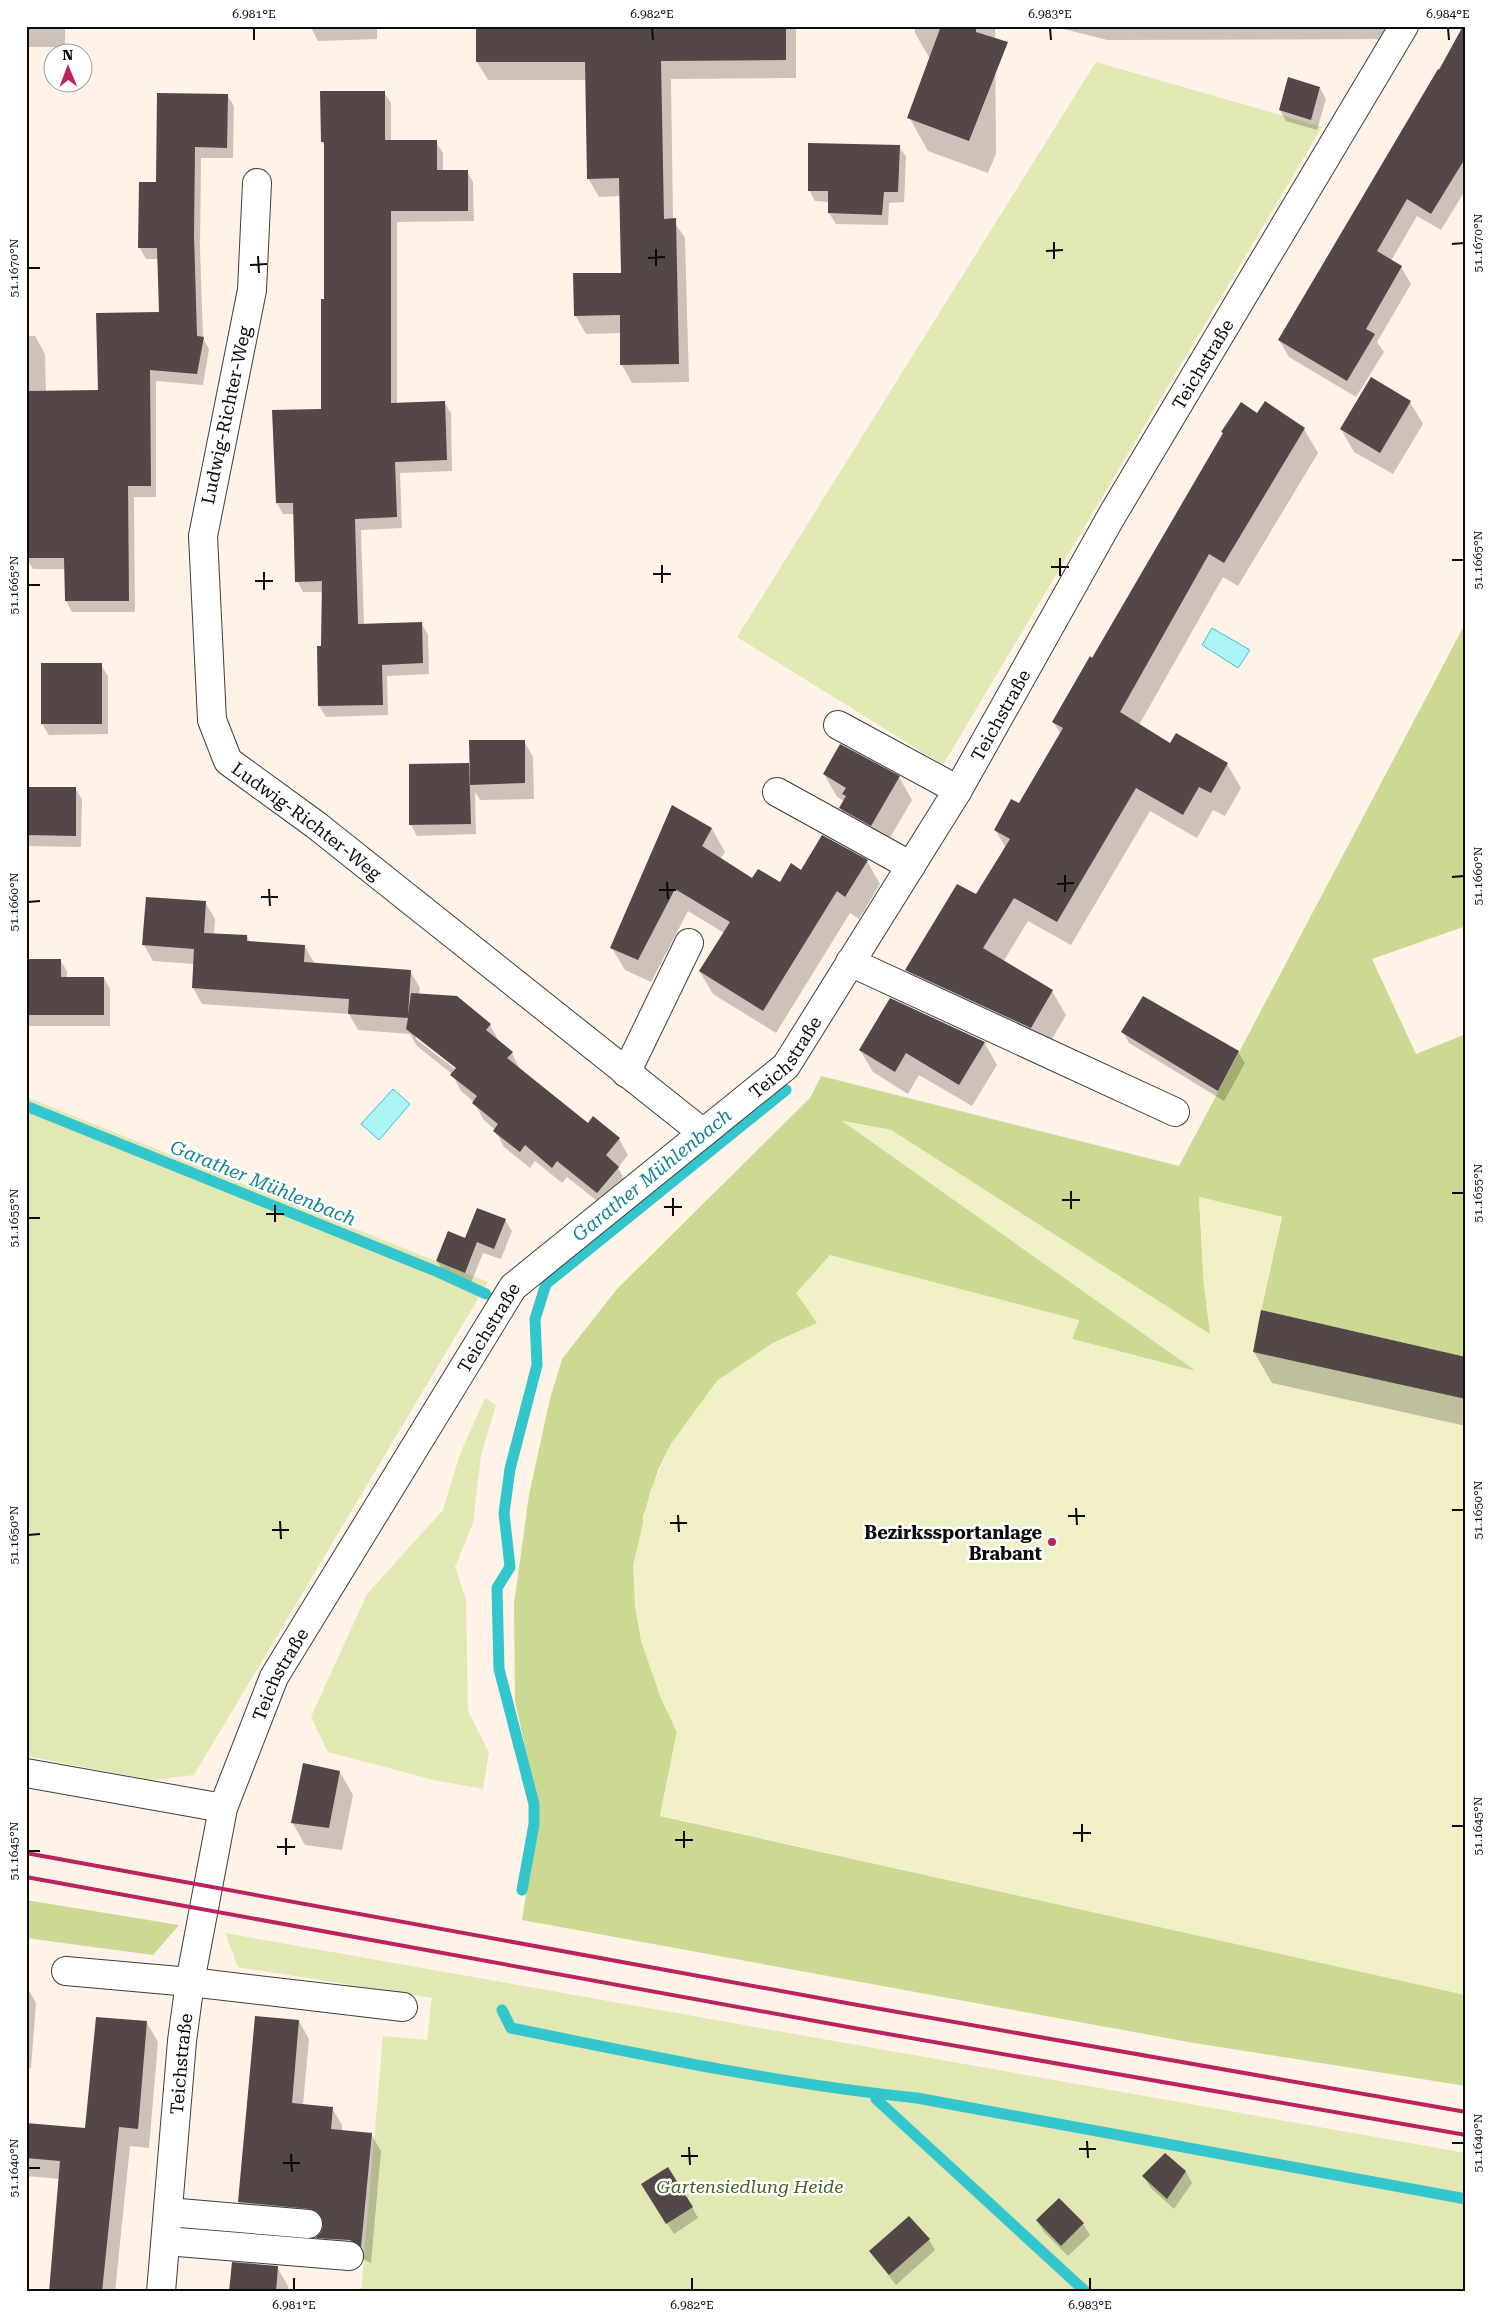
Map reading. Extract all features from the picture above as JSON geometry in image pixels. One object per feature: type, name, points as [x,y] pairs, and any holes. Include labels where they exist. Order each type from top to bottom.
[{"type":"street","name":"Teichstraße","points":[[161,2292],[190,1982],[223,1808],[274,1677],[513,1287],[786,1066],[958,790],[1112,517],[1404,26]]},
{"type":"street","name":"Ludwig-Richter-Weg","points":[[257,183],[252,290],[203,536],[212,720],[228,761],[316,825],[703,1133]]},
{"type":"street","points":[[838,725],[958,790]]},
{"type":"street","points":[[778,792],[910,866]]},
{"type":"street","points":[[626,1073],[689,943]]},
{"type":"street","points":[[850,962],[1175,1112]]},
{"type":"street","points":[[26,1773],[223,1808]]},
{"type":"street","points":[[66,1972],[190,1982],[403,2007]]},
{"type":"street","points":[[168,2212],[308,2224]]},
{"type":"street","points":[[166,2241],[349,2256]]},
{"type":"green space","points":[[1096,62],[1322,127],[943,765],[737,637]]},
{"type":"green space","points":[[1466,622],[1466,926],[1372,959],[1416,1054],[1466,1034],[1466,1357],[1261,1311],[1282,1217],[1199,1197],[1204,1287],[1211,1335],[891,1130],[843,1121],[1198,1372],[1072,1339],[1079,1320],[817,1323],[773,1343],[717,1381],[671,1444],[658,1470],[643,1517],[660,1696],[677,1732],[660,1816],[1466,1995],[1466,2086],[1194,2043],[522,1920],[539,1811],[515,1701],[514,1604],[529,1495],[550,1399],[562,1359],[617,1289],[810,1098],[821,1076],[1179,1166]]},
{"type":"green space","points":[[26,1097],[488,1282],[194,1775],[152,1780],[26,1756]]},
{"type":"green space","name":"Bezirkssportanlage Brabant","points":[[842,1121],[891,1130],[1210,1334],[1204,1287],[1199,1197],[1282,1217],[1261,1310],[1466,1357],[1466,1995],[660,1815],[677,1732],[660,1696],[641,1641],[635,1607],[633,1566],[650,1492],[671,1444],[717,1381],[773,1343],[817,1323],[796,1293],[830,1255],[1079,1320],[1072,1339],[1196,1371]]},
{"type":"green space","points":[[485,1398],[496,1405],[481,1455],[473,1523],[455,1567],[466,1600],[468,1711],[489,1753],[483,1789],[434,1780],[328,1752],[311,1717],[367,1594],[443,1510],[460,1454]]},
{"type":"green space","points":[[26,1900],[179,1925],[153,1955],[26,1938]]},
{"type":"green space","name":"Gartensiedlung Heide","points":[[225,1933],[1466,2153],[1466,2197],[1415,2193],[1466,2202],[1466,2292],[361,2292],[383,2036],[427,2040],[432,1998],[238,1967]]},
{"type":"water","points":[[1212,628],[1250,650],[1238,668],[1202,645]]},
{"type":"water","points":[[393,1089],[410,1104],[379,1140],[361,1124]]},
{"type":"building","points":[[786,26],[786,60],[661,61],[664,219],[676,218],[679,364],[620,365],[620,315],[574,316],[573,273],[621,273],[619,178],[587,179],[585,62],[476,62],[476,28]]},
{"type":"building","points":[[941,26],[976,26],[976,32],[1008,42],[969,141],[907,118]]},
{"type":"building","points":[[1463,26],[1466,26],[1466,157],[1431,214],[1407,199],[1377,251],[1402,266],[1366,329],[1375,334],[1347,381],[1278,340],[1439,70]]},
{"type":"building","points":[[1288,77],[1320,87],[1311,120],[1279,110]]},
{"type":"building","points":[[320,91],[385,91],[385,140],[437,140],[437,170],[468,170],[468,211],[391,211],[391,403],[445,401],[447,460],[395,462],[397,517],[355,519],[358,624],[422,622],[423,663],[382,665],[383,705],[318,706],[317,646],[321,646],[322,581],[295,582],[293,503],[276,503],[272,410],[321,409],[321,299],[324,299],[324,142],[321,142]]},
{"type":"building","points":[[157,93],[228,94],[227,148],[195,147],[194,235],[197,336],[204,337],[197,374],[150,370],[151,486],[128,486],[129,601],[65,601],[64,558],[26,558],[27,391],[98,390],[96,313],[159,312],[157,248],[138,248],[139,182],[156,182]]},
{"type":"building","points":[[808,143],[900,145],[898,192],[884,192],[882,215],[828,213],[828,191],[808,191]]},
{"type":"building","points":[[1371,377],[1411,401],[1380,453],[1340,429]]},
{"type":"building","points":[[1265,401],[1305,428],[1224,563],[1209,554],[1120,712],[1170,743],[1176,733],[1228,763],[1211,793],[1199,787],[1183,815],[1136,788],[1057,922],[1014,898],[983,948],[1053,990],[1031,1028],[905,970],[957,884],[976,894],[1010,839],[994,830],[1011,799],[1019,803],[1063,728],[1052,722],[1090,656],[1092,658],[1223,433],[1221,432],[1241,402],[1257,413]]},
{"type":"building","points":[[41,663],[102,663],[102,724],[41,724]]},
{"type":"building","points":[[469,740],[525,740],[525,783],[470,785]]},
{"type":"building","points":[[840,744],[900,776],[871,826],[839,808],[846,796],[842,794],[846,788],[823,774]]},
{"type":"building","points":[[469,763],[471,824],[409,825],[409,764]]},
{"type":"building","points":[[26,787],[76,787],[76,836],[26,835]]},
{"type":"building","points":[[672,805],[712,828],[702,846],[752,878],[758,869],[780,882],[791,863],[801,870],[822,835],[868,860],[845,897],[837,891],[763,1011],[699,971],[730,922],[675,889],[638,960],[610,948]]},
{"type":"building","points":[[146,897],[206,901],[204,933],[247,935],[247,941],[305,945],[304,962],[411,970],[408,1015],[411,993],[457,996],[491,1024],[486,1030],[513,1052],[507,1058],[588,1123],[593,1116],[620,1138],[606,1155],[619,1167],[597,1193],[557,1161],[552,1168],[525,1145],[520,1152],[493,1131],[498,1124],[472,1103],[477,1096],[450,1075],[456,1068],[406,1029],[408,1018],[348,1014],[349,999],[192,988],[194,949],[142,945]]},
{"type":"building","points":[[26,959],[61,959],[61,977],[104,977],[104,1015],[26,1015]]},
{"type":"building","points":[[1143,996],[1239,1051],[1218,1091],[1121,1032]]},
{"type":"building","points":[[890,998],[985,1042],[959,1085],[906,1053],[895,1072],[859,1050]]},
{"type":"building","points":[[477,1208],[506,1219],[494,1249],[477,1242],[465,1273],[436,1261],[448,1231],[465,1238]]},
{"type":"building","points":[[1261,1310],[1466,1357],[1466,1399],[1253,1352]]},
{"type":"building","points":[[303,1763],[340,1771],[329,1828],[291,1823]]},
{"type":"building","points":[[255,2016],[299,2020],[292,2103],[333,2107],[331,2129],[372,2133],[361,2247],[350,2240],[315,2238],[321,2232],[323,2226],[322,2218],[317,2212],[310,2209],[238,2202]]},
{"type":"building","points":[[96,2017],[147,2021],[138,2129],[119,2127],[102,2292],[49,2292],[60,2161],[26,2158],[26,2123],[85,2128]]},
{"type":"building","points":[[1165,2153],[1186,2171],[1167,2199],[1142,2176]]},
{"type":"building","points":[[668,2167],[693,2207],[666,2224],[641,2184]]},
{"type":"building","points":[[1059,2198],[1084,2223],[1061,2246],[1036,2220]]},
{"type":"building","points":[[909,2216],[930,2239],[889,2275],[869,2251]]},
{"type":"building","points":[[232,2262],[278,2266],[276,2292],[229,2292]]},
{"type":"waterway","points":[[522,1890],[534,1824],[534,1804],[499,1669],[497,1588],[510,1567],[504,1513],[510,1469],[537,1365],[535,1319],[546,1284],[786,1090]]},
{"type":"waterway","name":"Garather Mühlenbach","points":[[26,1106],[438,1272],[486,1294]]},
{"type":"waterway","points":[[502,2010],[511,2028],[662,2058],[764,2077],[917,2098],[1466,2199]]},
{"type":"waterway","points":[[876,2099],[1086,2292]]},
{"type":"railway","points":[[26,1853],[852,2004],[1466,2112]]},
{"type":"railway","points":[[26,1877],[848,2027],[1466,2135]]},
{"type":"place","name":"Bezirkssportanlage Brabant","points":[[1052,1542]]}]
